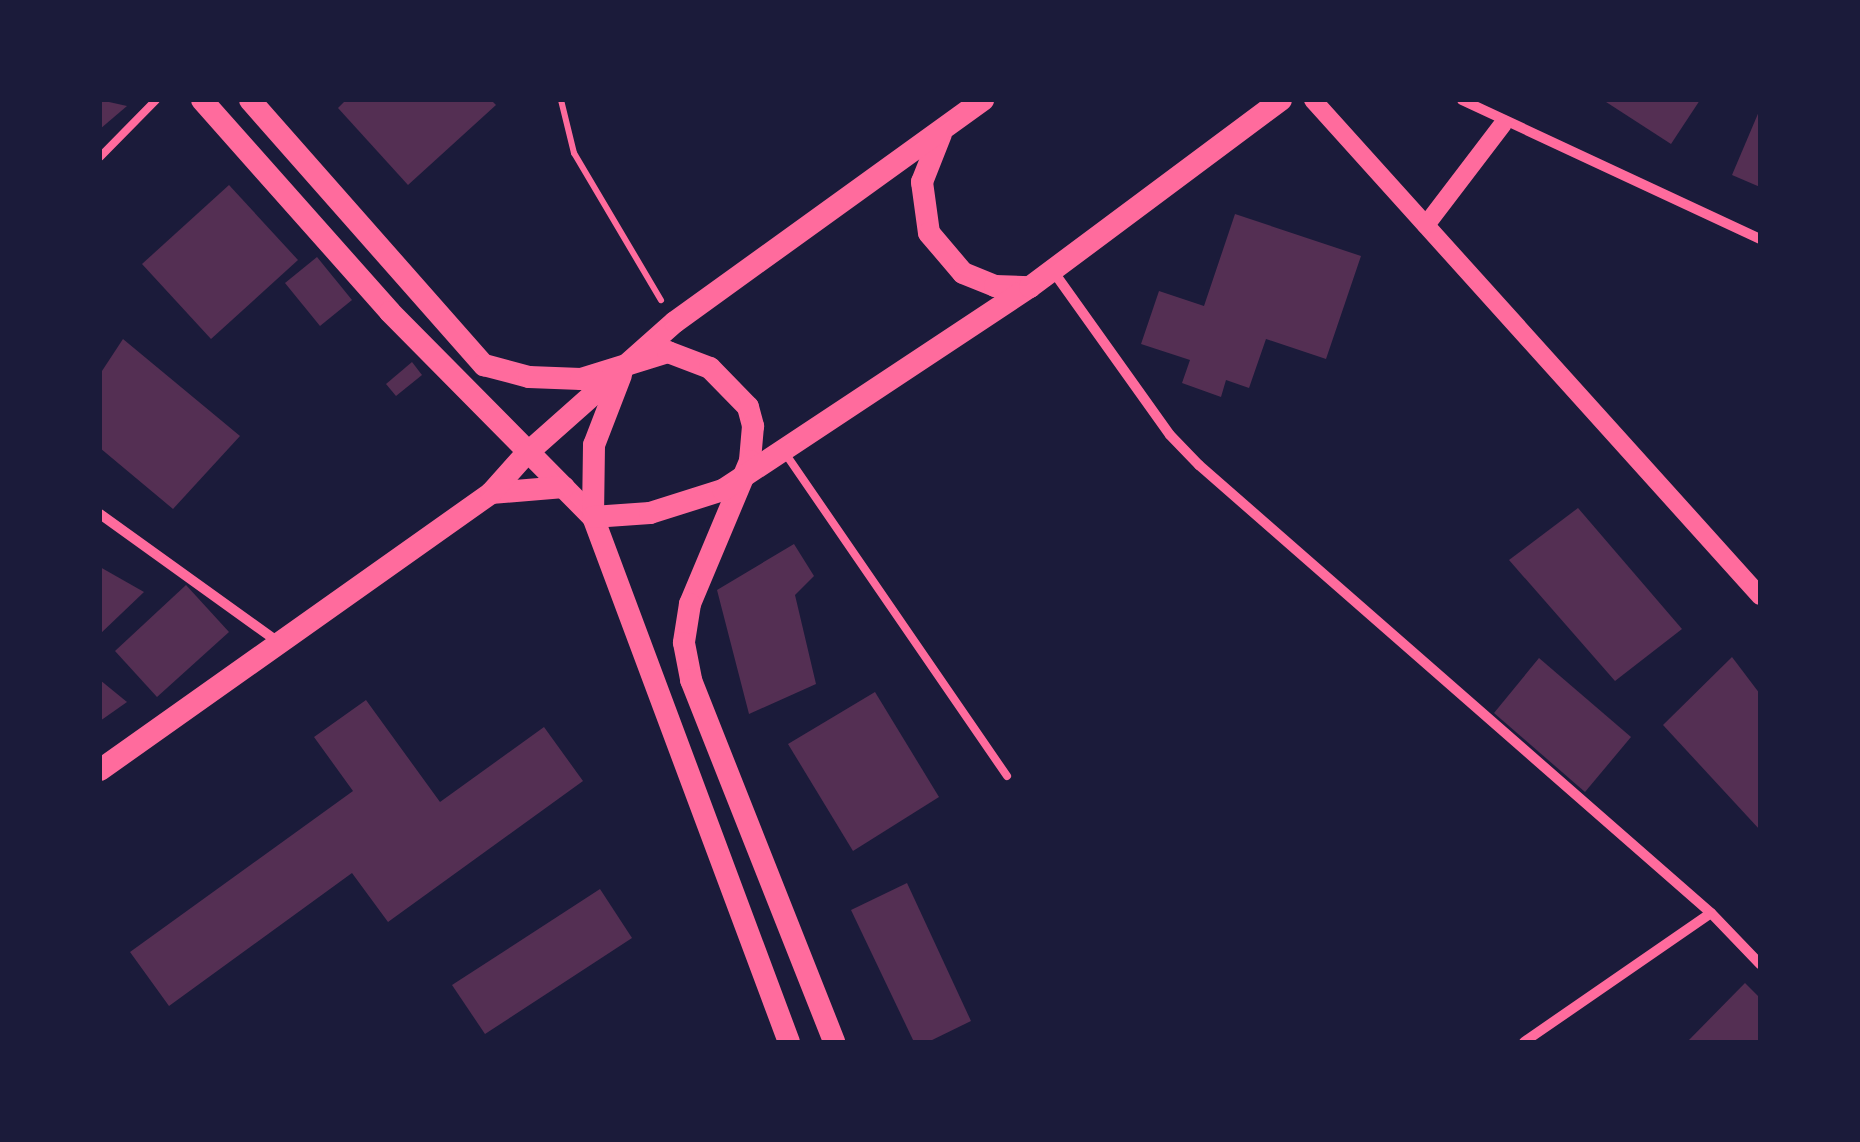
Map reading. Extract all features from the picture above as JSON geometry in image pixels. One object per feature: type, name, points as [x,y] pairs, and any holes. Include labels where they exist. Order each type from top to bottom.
[{"type":"main road","points":[[202,100],[526,454],[593,517],[628,599],[657,696],[789,1042]]},
{"type":"main road","points":[[250,100],[465,351],[484,365],[564,380],[668,352],[710,368],[736,391],[753,426],[741,482],[690,604],[684,643],[690,680],[834,1042]]},
{"type":"main road","points":[[983,100],[957,107],[922,182],[929,233],[963,273],[995,286],[1030,286]]},
{"type":"main road","points":[[593,517],[669,508],[741,482],[1030,286],[1281,100]]},
{"type":"main road","points":[[100,770],[491,493],[526,454],[675,322],[943,131]]},
{"type":"main road","points":[[593,517],[594,445],[628,364]]},
{"type":"main road","points":[[491,493],[564,487]]},
{"type":"street","points":[[1313,100],[1760,596]]},
{"type":"street","points":[[1462,100],[1503,124],[1760,238]]},
{"type":"street","points":[[1426,224],[1503,124]]},
{"type":"street","points":[[1052,270],[1170,435],[1199,465],[1710,912],[1760,964]]},
{"type":"street","points":[[100,514],[279,643]]},
{"type":"street","points":[[1524,1042],[1710,912]]},
{"type":"lane","points":[[100,158],[156,100]]},
{"type":"lane","points":[[785,454],[1007,776]]},
{"type":"path","points":[[561,100],[574,153],[675,322]]},
{"type":"building","points":[[100,100],[127,106],[100,129]]},
{"type":"building","points":[[346,100],[491,100],[496,105],[408,185],[338,108]]},
{"type":"building","points":[[1603,100],[1700,100],[1671,144]]},
{"type":"building","points":[[1760,109],[1760,187],[1732,175]]},
{"type":"building","points":[[229,185],[298,260],[211,339],[142,264]]},
{"type":"building","points":[[1235,214],[1361,256],[1326,359],[1266,339],[1249,388],[1226,380],[1221,397],[1182,383],[1190,360],[1141,344],[1159,291],[1204,306]]},
{"type":"building","points":[[317,257],[352,300],[320,326],[285,283]]},
{"type":"building","points":[[123,339],[240,436],[173,509],[100,448],[100,374]]},
{"type":"building","points":[[412,362],[422,375],[396,396],[386,384]]},
{"type":"building","points":[[1578,508],[1682,629],[1615,681],[1509,560]]},
{"type":"building","points":[[794,544],[814,576],[795,595],[816,684],[749,714],[717,590]]},
{"type":"building","points":[[100,567],[144,592],[100,634]]},
{"type":"building","points":[[186,585],[229,632],[157,697],[115,651]]},
{"type":"building","points":[[1732,657],[1760,694],[1760,830],[1663,725]]},
{"type":"building","points":[[1539,658],[1631,737],[1585,792],[1494,713]]},
{"type":"building","points":[[100,680],[127,702],[100,721]]},
{"type":"building","points":[[875,692],[939,797],[853,851],[788,744]]},
{"type":"building","points":[[366,700],[440,802],[544,727],[583,781],[388,922],[352,873],[169,1006],[130,952],[353,791],[314,737]]},
{"type":"building","points":[[907,883],[971,1021],[928,1042],[914,1042],[851,910]]},
{"type":"building","points":[[600,889],[632,938],[485,1034],[452,985]]},
{"type":"building","points":[[1745,983],[1760,998],[1760,1042],[1687,1042]]}]
